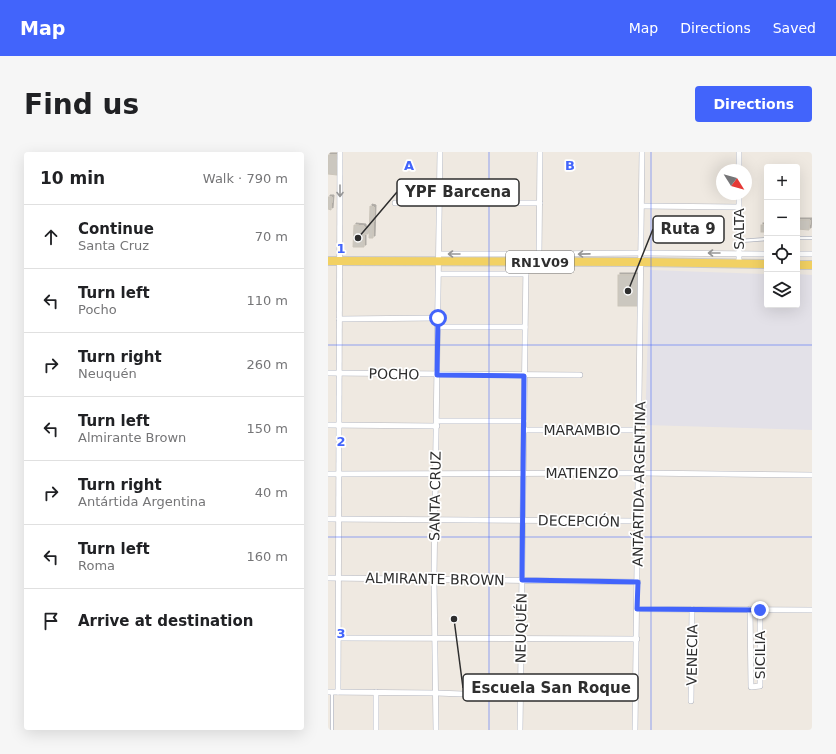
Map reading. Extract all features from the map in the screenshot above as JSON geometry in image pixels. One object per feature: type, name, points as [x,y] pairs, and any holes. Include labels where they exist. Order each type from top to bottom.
[{"type":"main road","name":"RN1V09","points":[[328,261],[439,258],[526,262],[539,258],[641,262],[764,264]]},
{"type":"main road","points":[[800,265],[812,265]]},
{"type":"street","points":[[338,692],[340,152]]},
{"type":"street","name":"SANTA CRUZ","points":[[436,730],[434,578],[440,152]]},
{"type":"street","points":[[539,258],[540,152]]},
{"type":"street","name":"ANTÁRTIDA ARGENTINA","points":[[635,730],[642,253],[642,152]]},
{"type":"street","points":[[739,152],[739,164]]},
{"type":"street","name":"SALTA","points":[[739,200],[739,264]]},
{"type":"street","points":[[395,203],[540,203]]},
{"type":"street","points":[[642,206],[739,207]]},
{"type":"street","points":[[439,258],[539,258],[642,253],[764,254]]},
{"type":"street","points":[[800,254],[812,254]]},
{"type":"street","name":"NEUQUÉN","points":[[520,730],[526,262]]},
{"type":"street","points":[[439,274],[526,274]]},
{"type":"street","points":[[339,319],[438,318]]},
{"type":"street","points":[[438,327],[525,327]]},
{"type":"street","name":"POCHO","points":[[328,373],[524,376],[580,375]]},
{"type":"street","name":"MARAMBIO","points":[[328,425],[524,421]]},
{"type":"street","name":"MARAMBIO","points":[[524,430],[639,430]]},
{"type":"street","name":"MATIENZO","points":[[328,474],[812,474]]},
{"type":"street","name":"DECEPCIÓN","points":[[328,519],[638,521]]},
{"type":"street","name":"ALMIRANTE BROWN","points":[[328,578],[434,578],[638,582]]},
{"type":"street","points":[[637,609],[812,610]]},
{"type":"street","name":"VENECIA","points":[[691,701],[692,609]]},
{"type":"street","name":"SICILIA","points":[[750,610],[751,687],[760,686],[760,610]]},
{"type":"street","points":[[338,638],[636,639]]},
{"type":"street","points":[[330,692],[636,697]]},
{"type":"street","points":[[376,692],[376,730]]},
{"type":"lane","points":[[800,238],[812,238]]},
{"type":"lane","points":[[739,241],[764,239]]},
{"type":"lane","points":[[330,692],[332,730]]},
{"type":"shaded area","points":[[650,270],[764,274],[764,308],[800,308],[800,274],[812,275],[812,430],[645,425]]},
{"type":"building","points":[[328,155],[338,155],[337,175],[328,174]]},
{"type":"building","points":[[328,197],[332,197],[331,210],[328,209]]},
{"type":"building","points":[[370,206],[374,207],[373,238],[369,238]]},
{"type":"building","points":[[800,220],[810,220],[809,230],[800,229]]},
{"type":"building","points":[[354,225],[364,226],[364,228],[369,229],[368,234],[364,234],[364,247],[353,247]]},
{"type":"building","points":[[761,225],[764,225],[764,232],[761,232]]},
{"type":"building","points":[[618,275],[638,275],[638,306],[618,306]]},
{"type":"place","name":"YPF Barcena","points":[[358,238]]},
{"type":"place","name":"Ruta 9","points":[[628,291]]},
{"type":"place","name":"Escuela San Roque","points":[[454,619]]},
{"type":"route","points":[[438,318],[437,375],[524,376],[522,580],[638,582],[637,609],[760,610]]}]
